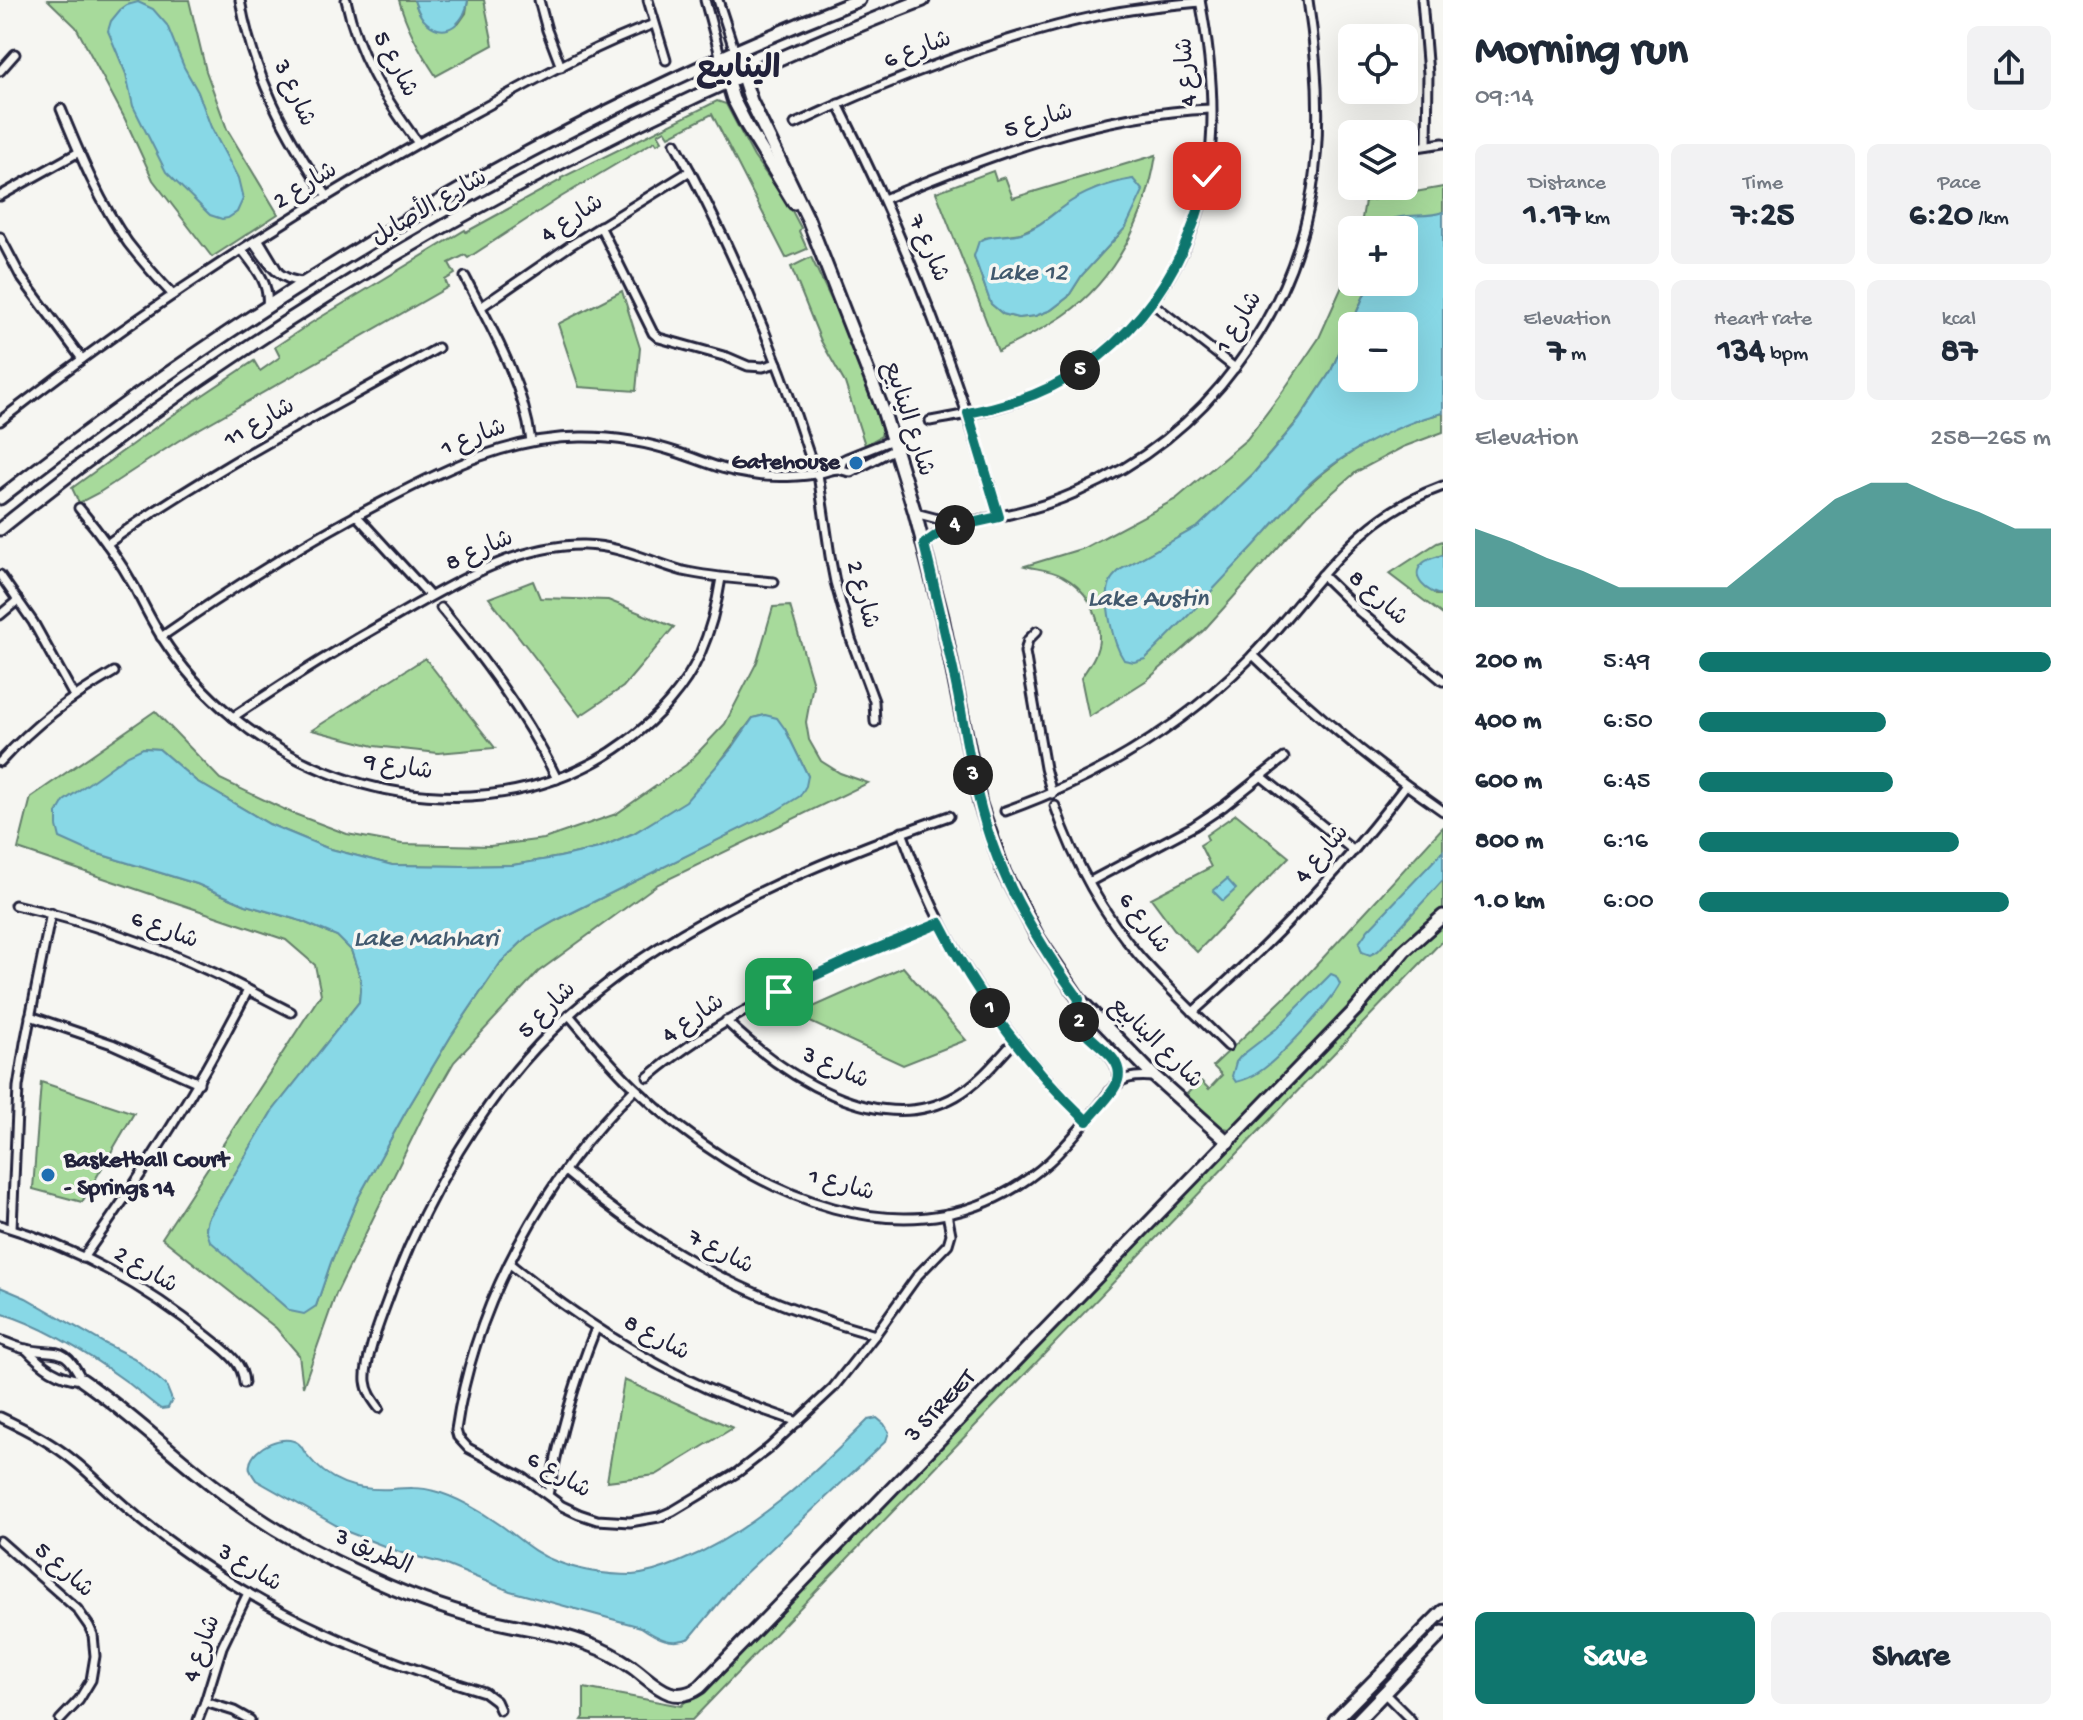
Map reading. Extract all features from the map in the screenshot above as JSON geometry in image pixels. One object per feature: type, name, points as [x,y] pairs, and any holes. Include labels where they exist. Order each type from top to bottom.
[{"type":"street","name":"شارع 3","points":[[240,0],[249,40],[272,104],[287,134],[327,196]]},
{"type":"street","name":"شارع 5","points":[[346,0],[371,72],[418,143]]},
{"type":"street","points":[[539,0],[561,67]]},
{"type":"street","points":[[648,0],[666,60]]},
{"type":"street","name":"شارع الينابيع","points":[[705,0],[733,99],[818,245]]},
{"type":"street","name":"شارع الينابيع","points":[[718,0],[751,101],[797,194],[862,352],[893,444],[924,544],[950,654],[971,768],[990,838],[1004,873],[1058,970],[1079,999],[1155,1077],[1228,1142]]},
{"type":"street","name":"شارع الأصايل","points":[[0,498],[123,404],[304,282],[509,163],[735,52],[859,0]]},
{"type":"street","name":"شارع الأصايل","points":[[0,529],[212,370],[457,218],[649,117],[854,26],[923,0]]},
{"type":"street","name":"شارع 1","points":[[924,544],[945,529],[1036,508],[1124,469],[1185,424],[1220,388],[1256,340],[1274,311],[1296,258],[1313,187],[1318,135],[1316,68],[1308,0]]},
{"type":"street","points":[[1422,0],[1428,74],[1427,145]]},
{"type":"street","name":"شارع 6","points":[[795,124],[952,59],[1056,26],[1104,15],[1200,1]]},
{"type":"street","name":"شارع 4","points":[[930,421],[1016,401],[1068,377],[1115,343],[1152,303],[1179,259],[1199,212],[1210,157],[1208,50],[1200,1]]},
{"type":"street","name":"شارع 2","points":[[0,421],[173,295],[327,196],[418,143],[561,67],[654,24]]},
{"type":"street","points":[[0,71],[15,54]]},
{"type":"street","name":"شارع 7","points":[[838,104],[884,199],[938,329],[968,413]]},
{"type":"street","points":[[61,109],[97,192],[127,241],[173,295]]},
{"type":"street","name":"شارع 5","points":[[884,199],[997,156],[1076,131],[1157,113],[1211,109]]},
{"type":"street","points":[[675,143],[741,275],[777,363],[810,457]]},
{"type":"street","points":[[1418,147],[1443,143]]},
{"type":"street","points":[[0,196],[79,152]]},
{"type":"street","name":"شارع 4","points":[[481,307],[600,226],[690,171]]},
{"type":"street","points":[[600,226],[653,333],[659,338],[748,366],[763,367],[777,363]]},
{"type":"street","points":[[0,237],[21,277],[82,359]]},
{"type":"street","points":[[256,241],[273,261],[277,273],[290,280],[304,282]]},
{"type":"street","points":[[242,250],[264,281],[268,294],[267,307]]},
{"type":"street","points":[[264,281],[277,273]]},
{"type":"street","points":[[465,277],[518,387],[531,441]]},
{"type":"street","points":[[1152,303],[1235,368]]},
{"type":"street","name":"شارع 11","points":[[107,544],[216,472],[438,348]]},
{"type":"street","points":[[968,413],[999,517]]},
{"type":"street","name":"شارع 1","points":[[161,637],[242,582],[356,515],[474,457],[502,447],[531,441],[585,437],[621,440],[669,450],[731,471],[774,477],[840,469],[853,471],[893,444]]},
{"type":"street","name":"شارع 1","points":[[840,469],[847,458],[893,444]]},
{"type":"street","name":"شارع 2","points":[[818,474],[832,569],[851,639],[874,701],[875,722]]},
{"type":"street","points":[[1005,811],[1052,794],[1100,771],[1159,735],[1206,699],[1253,655],[1349,545],[1377,521],[1408,501],[1443,486]]},
{"type":"street","name":"شارع 9","points":[[79,508],[107,544],[161,637],[194,679],[233,717],[266,741],[309,765],[353,781],[399,792],[458,797],[527,789],[589,765],[619,747],[657,716],[699,656],[717,605],[721,578]]},
{"type":"street","name":"شارع 1","points":[[915,513],[938,519],[978,521]]},
{"type":"street","points":[[356,515],[430,596]]},
{"type":"street","name":"شارع 8","points":[[233,717],[311,666],[430,596],[527,553],[552,547],[584,545],[615,548],[680,570],[721,578],[774,582]]},
{"type":"street","points":[[0,575],[47,645],[74,696]]},
{"type":"street","name":"شارع 8","points":[[1322,575],[1371,622],[1443,681]]},
{"type":"street","points":[[0,615],[18,600]]},
{"type":"street","points":[[441,608],[510,698],[557,779]]},
{"type":"street","points":[[1037,631],[1028,640],[1025,652],[1042,756],[1052,794]]},
{"type":"street","points":[[1253,655],[1312,710],[1443,811]]},
{"type":"street","points":[[0,762],[49,715],[114,672]]},
{"type":"street","points":[[1089,882],[1194,826],[1284,758]]},
{"type":"street","points":[[1261,776],[1354,851]]},
{"type":"street","name":"شارع 4","points":[[1193,1012],[1281,931],[1354,851],[1406,785]]},
{"type":"street","name":"شارع 6","points":[[1055,806],[1067,840],[1105,909],[1139,955],[1228,1046]]},
{"type":"street","name":"شارع 5","points":[[379,1408],[368,1389],[367,1367],[387,1303],[413,1238],[447,1173],[502,1088],[550,1032],[623,970],[692,928],[796,876],[949,816]]},
{"type":"street","points":[[902,832],[925,892],[975,985],[1015,1041],[1087,1121]]},
{"type":"street","name":"شارع 6","points":[[15,905],[51,913],[137,941],[204,968],[291,1012]]},
{"type":"street","points":[[12,1228],[18,1087],[51,913]]},
{"type":"street","name":"3 STREET","points":[[680,1694],[693,1692],[700,1687],[1356,1009],[1404,951],[1443,916]]},
{"type":"street","name":"شارع 4","points":[[648,1077],[692,1042],[753,1006],[940,923]]},
{"type":"street","points":[[83,1258],[144,1172],[199,1083],[248,990]]},
{"type":"street","points":[[1079,999],[1079,1024],[1115,1061],[1119,1072],[1118,1084]]},
{"type":"street","name":"شارع 1","points":[[569,1015],[635,1089],[666,1116],[725,1158],[806,1200],[853,1214],[907,1219],[947,1214],[978,1205],[1024,1180],[1047,1163],[1118,1084]]},
{"type":"street","points":[[30,1016],[112,1044],[199,1083]]},
{"type":"street","name":"شارع 3","points":[[726,1021],[768,1057],[796,1075],[845,1100],[887,1111],[935,1106],[957,1095],[978,1080],[1015,1041]]},
{"type":"street","points":[[1118,1084],[1130,1078],[1155,1077]]},
{"type":"street","name":"شارع 6","points":[[635,1089],[597,1128],[565,1171],[536,1215],[510,1264],[479,1336],[456,1430],[468,1448],[524,1478],[562,1506],[579,1514],[597,1520],[630,1522],[659,1517],[706,1493],[769,1448],[833,1388],[918,1275],[948,1244],[951,1234],[947,1214]]},
{"type":"street","name":"شارع 7","points":[[565,1171],[632,1225],[706,1271],[788,1308],[875,1335]]},
{"type":"street","name":"شارع 2","points":[[0,1225],[83,1258],[145,1292],[198,1329],[236,1361],[242,1370],[244,1383]]},
{"type":"street","name":"شارع 8","points":[[510,1264],[550,1297],[649,1360],[732,1399],[798,1422]]},
{"type":"street","points":[[548,1495],[565,1416],[596,1328]]},
{"type":"street","points":[[0,1340],[26,1349]]},
{"type":"street","name":"3 الطريق","points":[[26,1349],[54,1373],[82,1380]]},
{"type":"street","name":"3 الطريق","points":[[26,1349],[65,1355],[82,1380],[217,1489],[256,1517],[321,1555],[381,1583],[444,1607],[590,1645],[631,1666],[659,1689],[680,1694]]},
{"type":"street","name":"شارع 3","points":[[0,1417],[29,1431],[72,1459],[154,1530],[212,1572],[303,1624],[360,1650],[484,1692],[496,1701],[500,1710]]},
{"type":"street","name":"شارع 5","points":[[0,1541],[77,1609],[93,1635],[95,1656],[91,1680],[79,1700],[60,1720]]},
{"type":"street","name":"شارع 4","points":[[198,1720],[222,1647],[248,1593]]},
{"type":"street","points":[[1335,1720],[1443,1611]]},
{"type":"street","points":[[1358,1720],[1443,1632]]},
{"type":"street","points":[[1405,1651],[1402,1661],[1385,1680],[1383,1687],[1384,1693],[1411,1720]]},
{"type":"street","points":[[205,1702],[234,1711],[250,1720]]},
{"type":"green space","points":[[48,0],[189,0],[206,71],[227,129],[278,214],[212,257],[153,180],[124,117],[76,27]]},
{"type":"green space","points":[[399,0],[414,0],[418,11],[459,23],[466,13],[468,0],[484,0],[493,45],[436,76],[414,40]]},
{"type":"green space","points":[[717,101],[726,104],[754,157],[790,207],[807,249],[786,258],[712,114],[669,136],[665,130],[658,134],[662,141],[657,144],[655,141],[561,197],[468,258],[465,255],[449,263],[455,274],[445,280],[448,287],[178,441],[79,503],[72,488],[254,361],[260,371],[280,357],[275,347],[311,323],[465,230],[561,178]]},
{"type":"green space","points":[[1156,155],[1145,201],[1113,266],[1082,301],[1063,316],[998,351],[936,192],[993,171],[996,180],[1005,177],[1013,198]],"holes":[[[1133,179],[1126,227],[1082,275],[1068,297],[1051,310],[1018,318],[1003,314],[991,304],[974,256],[985,238],[1021,233],[1096,189]]]},
{"type":"green space","points":[[1443,187],[1443,212],[1418,217],[1362,216],[1365,201],[1418,200],[1418,191]]},
{"type":"green space","points":[[811,257],[848,335],[879,421],[881,436],[865,445],[845,383],[821,341],[791,267]]},
{"type":"green space","points":[[622,291],[640,348],[636,391],[579,387],[558,324]]},
{"type":"green space","points":[[1338,295],[1364,296],[1357,312],[1338,312],[1338,355],[1331,371],[1299,419],[1253,474],[1199,526],[1120,570],[1112,580],[1215,586],[1299,494],[1338,462],[1406,424],[1443,413],[1443,432],[1403,447],[1356,472],[1308,514],[1204,630],[1147,680],[1089,717],[1081,678],[1099,644],[1094,610],[1084,594],[1070,581],[1054,572],[1025,566],[1084,548],[1176,499],[1247,439],[1319,338]]},
{"type":"green space","points":[[1443,541],[1443,555],[1423,565],[1418,577],[1436,595],[1443,595],[1443,615],[1389,574]]},
{"type":"green space","points":[[533,581],[540,598],[608,600],[674,627],[623,687],[580,716],[489,598]]},
{"type":"green space","points":[[790,606],[813,684],[806,722],[809,740],[821,761],[840,773],[868,783],[658,884],[538,972],[454,1062],[423,1116],[336,1294],[303,1387],[299,1355],[276,1328],[162,1238],[321,994],[315,965],[286,940],[18,849],[31,797],[155,711],[220,779],[292,813],[347,834],[402,844],[490,846],[544,839],[616,814],[686,765],[725,724],[757,662],[773,607]],"holes":[[[765,715],[785,729],[808,776],[776,811],[555,921],[527,937],[501,962],[451,1036],[358,1198],[316,1306],[206,1229],[208,1219],[271,1113],[359,1002],[361,980],[351,950],[337,936],[301,921],[246,905],[197,884],[89,851],[143,748],[159,749],[196,781],[269,824],[327,848],[392,865],[513,865],[599,848],[634,833],[687,801],[753,718]]]},
{"type":"green space","points":[[425,658],[495,748],[438,753],[374,746],[312,730]]},
{"type":"green space","points":[[1236,814],[1289,857],[1197,952],[1174,929],[1151,898],[1211,867],[1200,845],[1208,840],[1206,835]]},
{"type":"green space","points":[[1443,827],[1443,908],[1403,944],[1361,996],[1235,1127],[1219,1127],[1185,1096],[1200,1080],[1209,1089],[1222,1075],[1213,1066],[1299,984]]},
{"type":"green space","points":[[1443,921],[1443,940],[692,1720],[582,1720],[584,1688],[681,1706]]},
{"type":"green space","points":[[903,967],[966,1040],[903,1065],[795,1015]]},
{"type":"green space","points":[[41,1082],[134,1113],[82,1202],[33,1189]]},
{"type":"green space","points":[[624,1380],[733,1428],[656,1475],[607,1481]]},
{"type":"water","points":[[414,0],[468,0],[459,21],[442,30],[425,21]]},
{"type":"water","points":[[138,2],[153,9],[167,25],[211,127],[238,178],[243,199],[237,212],[228,218],[210,215],[166,172],[133,106],[126,74],[108,31],[120,10]]},
{"type":"water","name":"Lake 12","points":[[1133,179],[1143,191],[1126,227],[1082,275],[1068,297],[1051,310],[1018,318],[1003,314],[991,304],[974,256],[979,241],[1027,231],[1080,196]]},
{"type":"water","name":"Lake Austin","points":[[1443,212],[1443,413],[1407,424],[1369,442],[1317,477],[1145,659],[1134,662],[1124,660],[1110,621],[1108,598],[1112,579],[1120,570],[1199,526],[1253,474],[1299,420],[1338,355],[1338,392],[1418,392],[1418,312],[1357,312],[1364,296],[1418,296],[1418,216],[1414,216]]},
{"type":"water","points":[[1443,555],[1443,595],[1426,588],[1418,574],[1425,561]]},
{"type":"water","name":"Lake Mahhari","points":[[765,715],[777,718],[785,729],[808,776],[800,796],[776,811],[555,921],[527,937],[501,962],[451,1036],[358,1198],[316,1306],[304,1314],[290,1311],[210,1241],[206,1229],[208,1219],[271,1113],[359,1002],[361,980],[351,950],[337,936],[301,921],[246,905],[197,884],[89,851],[60,838],[57,813],[64,801],[128,755],[143,748],[159,749],[196,781],[269,824],[327,848],[392,865],[513,865],[599,848],[634,833],[686,801],[733,747],[753,718]]},
{"type":"water","points":[[1443,851],[1443,880],[1378,951],[1370,955],[1362,952],[1359,943],[1368,930]]},
{"type":"water","points":[[1227,879],[1236,889],[1223,901],[1213,891]]},
{"type":"water","points":[[1331,974],[1340,984],[1315,1018],[1268,1065],[1236,1082],[1232,1076],[1241,1056],[1276,1029]]},
{"type":"water","points":[[0,1287],[26,1298],[134,1358],[166,1385],[172,1400],[168,1408],[161,1409],[113,1372],[66,1342],[0,1313]]},
{"type":"water","points":[[877,1418],[889,1432],[886,1441],[737,1581],[690,1638],[677,1641],[659,1637],[641,1627],[510,1591],[441,1563],[402,1553],[348,1532],[256,1480],[250,1468],[252,1458],[263,1447],[278,1441],[293,1441],[324,1472],[344,1483],[379,1489],[419,1488],[442,1493],[485,1514],[547,1558],[603,1573],[632,1575],[674,1564],[706,1550],[757,1519],[803,1482],[868,1420]]},
{"type":"place","name":"Gatehouse","points":[[856,463]]},
{"type":"place","name":"Basketball Court - Springs 14","points":[[48,1175]]},
{"type":"district","name":"الينابيع","points":[[738,71]]},
{"type":"route","points":[[779,992],[940,923],[986,1002],[1031,1061],[1087,1121],[1118,1084],[1119,1072],[1115,1061],[1081,1027],[1077,1017],[1079,999],[1020,906],[990,838],[971,768],[950,654],[924,544],[953,526],[999,517],[968,413],[1031,396],[1061,381],[1089,364],[1128,331],[1171,275],[1187,244],[1199,212],[1207,176]]}]
